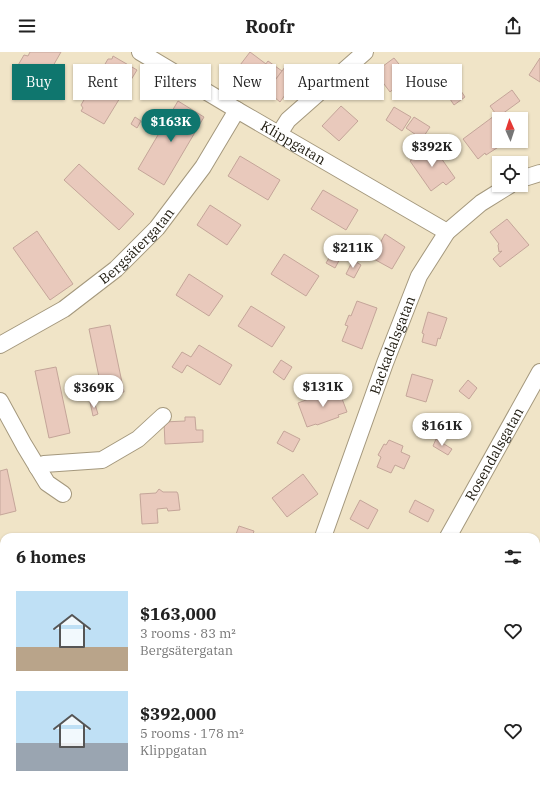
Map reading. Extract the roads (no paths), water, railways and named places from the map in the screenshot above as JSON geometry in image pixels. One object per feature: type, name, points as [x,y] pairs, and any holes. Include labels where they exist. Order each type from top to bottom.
[{"type":"street","name":"Klippgatan","points":[[140,52],[447,232]]},
{"type":"street","points":[[279,134],[288,120],[365,52]]},
{"type":"street","name":"Bergsätergatan","points":[[0,346],[64,309],[116,269],[152,233],[203,167],[237,110]]},
{"type":"street","points":[[528,177],[540,173]]},
{"type":"street","name":"Backadalsgatan","points":[[324,533],[383,370],[419,276],[447,232],[481,204],[499,192]]},
{"type":"street","name":"Rosendalsgatan","points":[[450,533],[540,372]]},
{"type":"street","points":[[0,401],[47,482],[63,494]]},
{"type":"street","points":[[37,467],[44,464],[102,460],[138,439],[163,416]]}]
